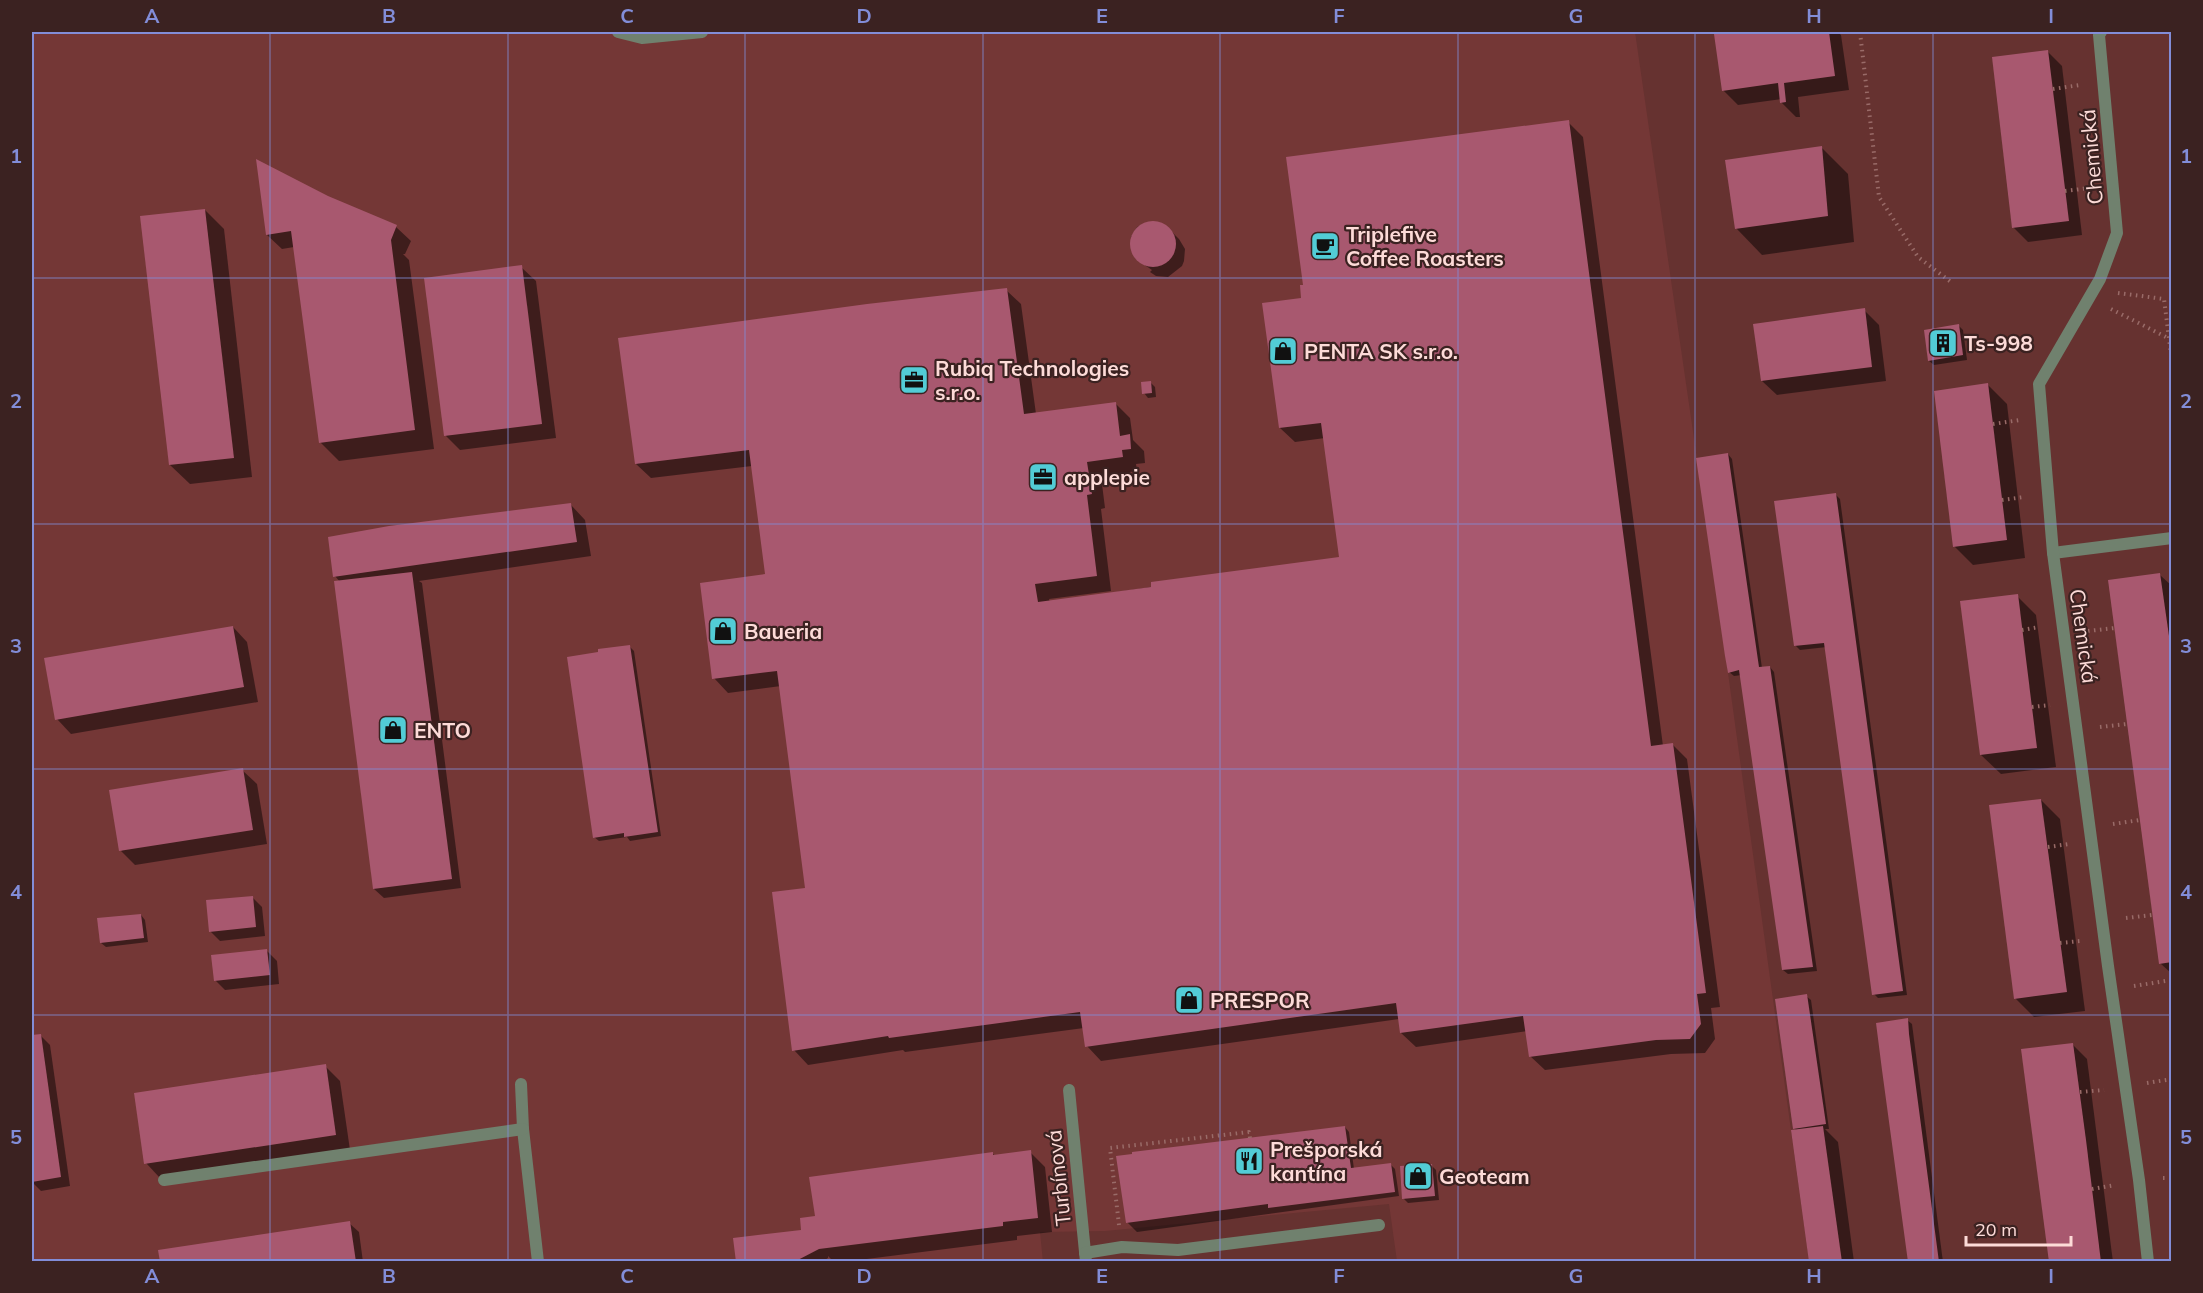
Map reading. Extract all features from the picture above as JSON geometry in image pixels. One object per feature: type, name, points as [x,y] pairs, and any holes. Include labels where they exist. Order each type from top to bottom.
[{"type":"street","points":[[618,32],[642,38],[702,32]]},
{"type":"street","name":"Chemická","points":[[2101,32],[2099,35],[2117,233],[2100,279],[2039,384],[2053,554],[2139,1180],[2148,1262]]},
{"type":"street","points":[[2053,554],[2172,538]]},
{"type":"street","points":[[521,1084],[523,1130],[538,1262]]},
{"type":"street","name":"Turbínová","points":[[1069,1090],[1086,1257]]},
{"type":"street","points":[[164,1180],[523,1130]]},
{"type":"street","points":[[1086,1257],[1122,1247],[1179,1256],[1379,1225]]},
{"type":"path","points":[[1860,32],[1879,197],[1918,257],[1951,282]]},
{"type":"path","points":[[2053,89],[2087,84]]},
{"type":"path","points":[[2065,191],[2099,187]]},
{"type":"path","points":[[2091,294],[2169,338]]},
{"type":"path","points":[[2091,294],[2164,299],[2172,362]]},
{"type":"path","points":[[2002,500],[2034,495]]},
{"type":"path","points":[[2081,632],[2115,628]]},
{"type":"path","points":[[2094,728],[2127,724]]},
{"type":"path","points":[[2107,825],[2140,820]]},
{"type":"path","points":[[2048,847],[2070,844]]},
{"type":"path","points":[[2119,919],[2152,915]]},
{"type":"path","points":[[2060,943],[2082,941]]},
{"type":"path","points":[[2128,987],[2172,980]]},
{"type":"path","points":[[2140,1084],[2172,1079]]},
{"type":"path","points":[[1122,1247],[1110,1148],[1249,1132],[1250,1138]]},
{"type":"shaded area","points":[[32,32],[1635,32],[1728,673],[1809,1261],[1397,1261],[1389,1204],[1105,1231],[1040,1232],[1043,1262],[32,1261]]},
{"type":"building","points":[[1829,32],[1835,76],[1784,83],[1786,102],[1780,103],[1778,83],[1722,91],[1714,34]]},
{"type":"building","points":[[2048,50],[2069,221],[2012,228],[1992,57]]},
{"type":"building","points":[[1569,120],[1651,746],[1673,743],[1706,993],[1697,994],[1701,1024],[1690,1039],[1656,1040],[1529,1057],[1523,1016],[1400,1033],[1396,1003],[1085,1047],[1080,1012],[889,1038],[888,1036],[792,1051],[772,892],[805,888],[777,671],[712,679],[700,583],[765,574],[749,450],[635,464],[618,338],[867,304],[1007,288],[1024,414],[1116,402],[1120,436],[1130,434],[1131,449],[1122,450],[1123,457],[1087,462],[1092,494],[1087,495],[1097,576],[1035,584],[1038,602],[1151,587],[1151,582],[1339,557],[1321,423],[1279,428],[1262,303],[1301,298],[1300,285],[1303,285],[1286,157]]},
{"type":"building","points":[[1822,146],[1828,216],[1735,229],[1725,160]]},
{"type":"building","points":[[256,159],[328,196],[397,225],[391,240],[415,430],[319,443],[291,231],[266,235]]},
{"type":"building","points":[[205,209],[234,458],[169,465],[140,216]]},
{"type":"building","points":[[1153,221],[1162,222],[1170,227],[1175,235],[1175,253],[1170,261],[1162,266],[1153,267],[1144,266],[1136,261],[1131,253],[1130,244],[1131,235],[1136,227],[1144,222]]},
{"type":"building","points":[[522,265],[542,424],[444,436],[424,278]]},
{"type":"building","points":[[1865,308],[1872,367],[1761,381],[1753,324]]},
{"type":"building","name":"Ts-998","points":[[1959,324],[1963,355],[1928,361],[1924,330]]},
{"type":"building","points":[[1151,381],[1152,393],[1142,394],[1141,382]]},
{"type":"building","points":[[1988,383],[2007,540],[1953,547],[1934,391]]},
{"type":"building","points":[[1728,453],[1759,667],[1770,666],[1813,967],[1782,970],[1739,670],[1728,673],[1725,656],[1696,458]]},
{"type":"building","points":[[1836,493],[1903,991],[1872,995],[1824,643],[1794,646],[1774,501]]},
{"type":"building","points":[[571,503],[577,542],[333,577],[328,537],[389,526]]},
{"type":"building","name":"ENTO","points":[[412,572],[452,879],[373,889],[334,581]]},
{"type":"building","points":[[2160,573],[2172,657],[2172,962],[2159,964],[2108,580]]},
{"type":"building","points":[[2018,594],[2037,748],[1980,755],[1960,601]]},
{"type":"building","points":[[233,626],[244,687],[55,720],[44,658]]},
{"type":"building","points":[[630,645],[658,832],[624,837],[624,833],[593,838],[567,657],[598,652],[598,649]]},
{"type":"building","points":[[243,768],[253,830],[119,851],[109,790]]},
{"type":"building","points":[[2041,799],[2067,992],[2014,999],[1989,805]]},
{"type":"building","points":[[253,896],[256,927],[209,932],[206,900]]},
{"type":"building","points":[[141,914],[144,938],[100,943],[97,918]]},
{"type":"building","points":[[267,949],[270,975],[214,981],[211,955]]},
{"type":"building","points":[[1807,994],[1826,1124],[1793,1129],[1775,999]]},
{"type":"building","points":[[1908,1018],[1939,1262],[1908,1262],[1876,1023]]},
{"type":"building","points":[[41,1034],[61,1177],[32,1182],[32,1035]]},
{"type":"building","points":[[2073,1043],[2101,1262],[2049,1262],[2021,1049]]},
{"type":"building","points":[[326,1064],[336,1135],[144,1164],[134,1093]]},
{"type":"building","points":[[1345,1126],[1351,1168],[1391,1163],[1395,1192],[1268,1208],[1268,1204],[1126,1223],[1116,1156],[1132,1154],[1132,1152]]},
{"type":"building","points":[[1823,1126],[1842,1262],[1809,1262],[1791,1130]]},
{"type":"building","points":[[1031,1150],[1038,1218],[1003,1222],[1003,1226],[819,1249],[794,1262],[736,1262],[733,1238],[801,1230],[800,1218],[815,1216],[809,1177],[993,1152],[993,1155]]},
{"type":"building","points":[[1432,1164],[1435,1196],[1402,1199],[1400,1166]]},
{"type":"building","points":[[350,1221],[356,1262],[160,1262],[158,1250]]},
{"type":"place","name":"Triplefive Coffee Roasters","points":[[1325,246]]},
{"type":"place","name":"Ts-998","points":[[1943,343]]},
{"type":"place","name":"PENTA SK s.r.o.","points":[[1283,351]]},
{"type":"place","name":"Rubiq Technologies s.r.o.","points":[[914,380]]},
{"type":"place","name":"applepie","points":[[1043,477]]},
{"type":"place","name":"Baueria","points":[[723,631]]},
{"type":"place","name":"ENTO","points":[[393,730]]},
{"type":"place","name":"PRESPOR","points":[[1189,1000]]},
{"type":"place","name":"Prešporská kantína","points":[[1249,1161]]},
{"type":"place","name":"Geoteam","points":[[1418,1176]]}]
